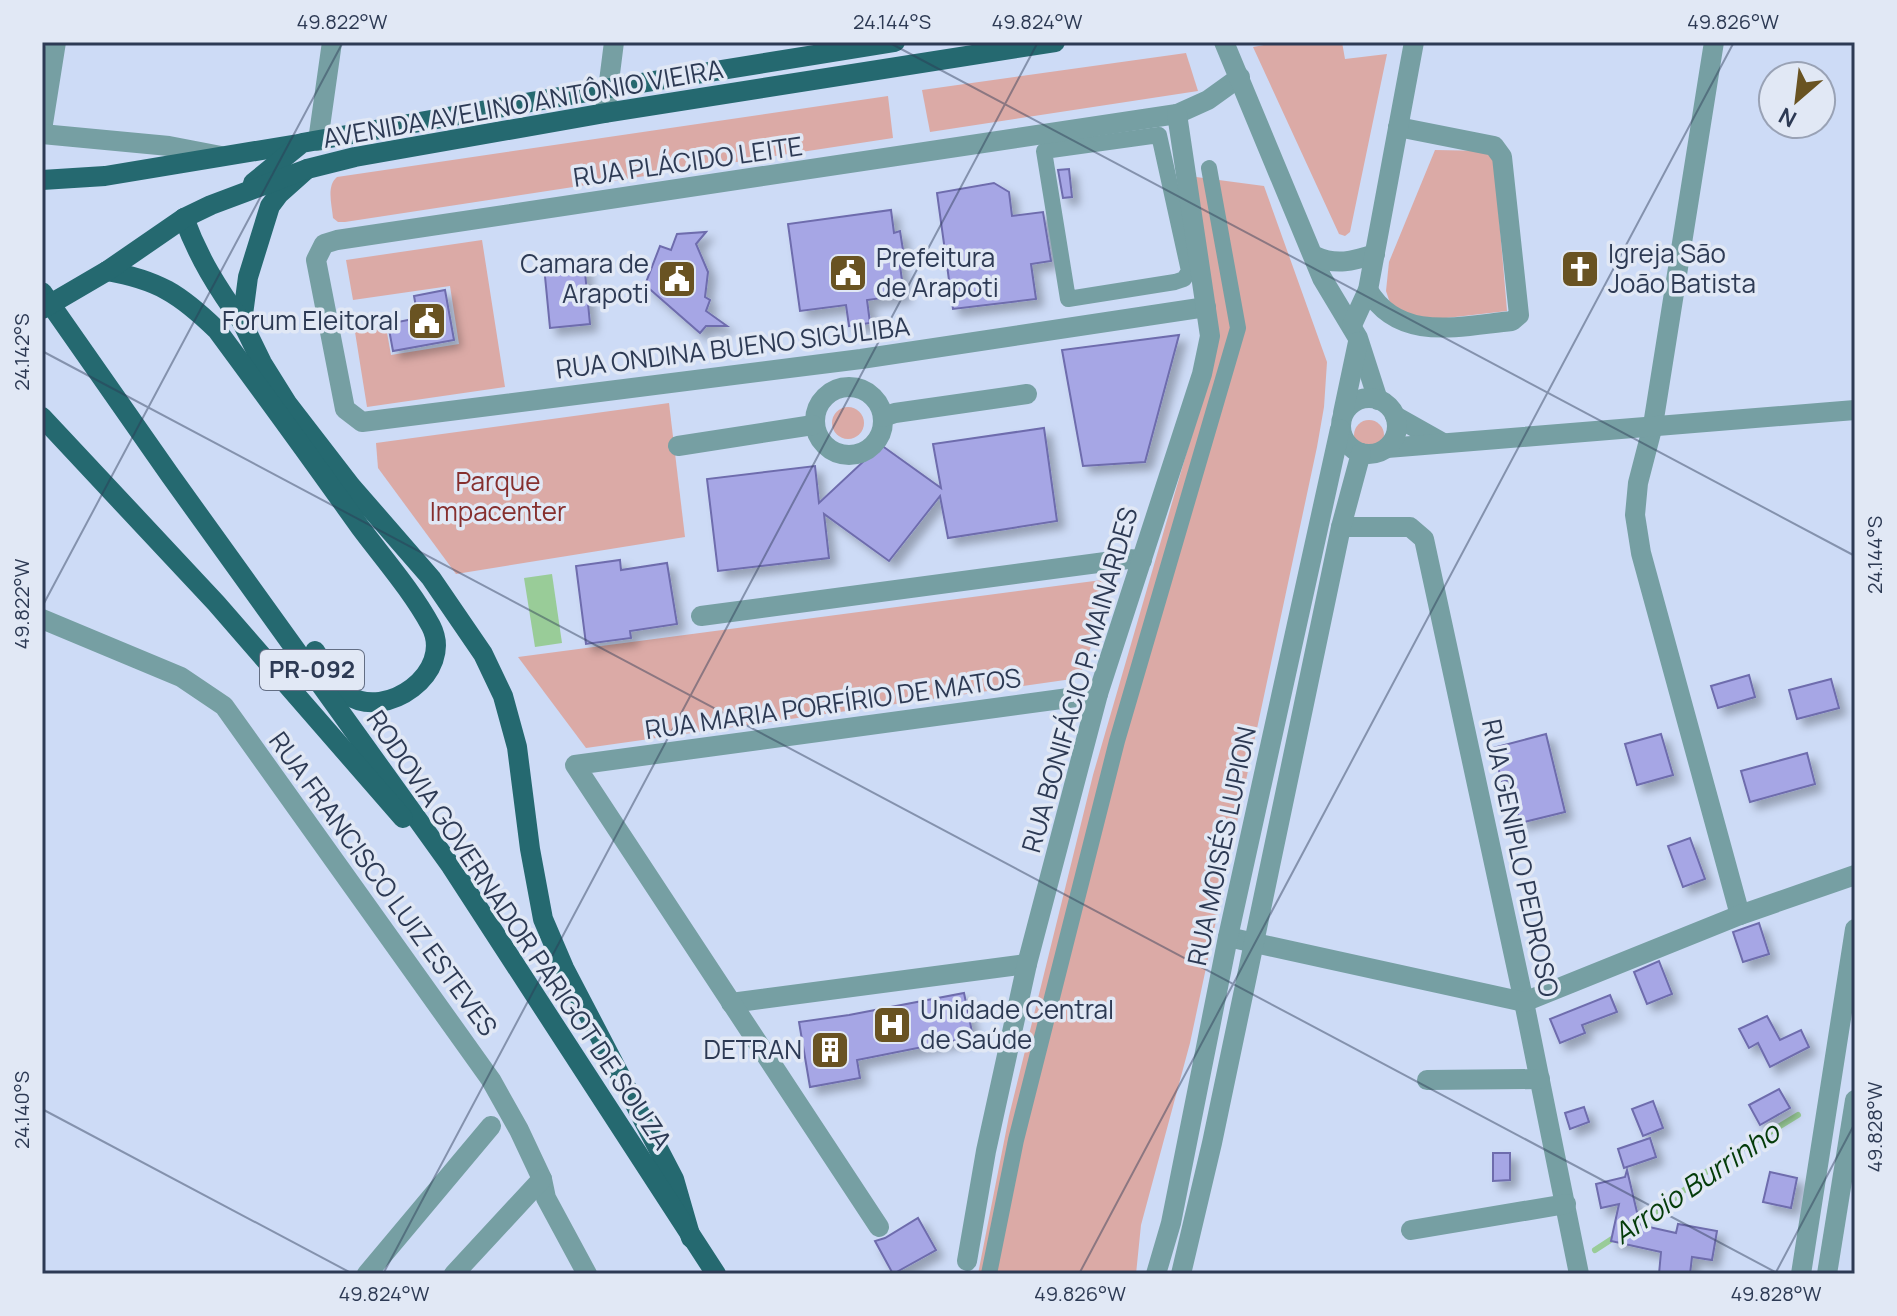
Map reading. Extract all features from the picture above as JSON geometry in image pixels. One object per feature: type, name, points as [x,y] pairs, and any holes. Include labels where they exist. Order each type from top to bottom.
[{"type":"main road","name":"AVENIDA AVELINO ANTÔNIO VIEIRA","points":[[241,194],[310,142],[610,88],[895,42]]},
{"type":"main road","name":"AVENIDA AVELINO ANTÔNIO VIEIRA","points":[[42,309],[107,271],[184,218],[307,169],[355,157],[605,113],[1055,42]]},
{"type":"main road","points":[[42,180],[105,176],[310,142]]},
{"type":"main road","points":[[242,322],[248,277],[270,206],[307,169]]},
{"type":"main road","points":[[184,218],[202,261],[242,322],[262,363],[287,403],[351,486],[431,578],[483,654],[503,696],[517,747],[543,919],[564,968],[674,1179],[691,1238]]},
{"type":"main road","points":[[107,271],[141,277],[166,289],[190,303],[217,330],[431,626],[438,645],[434,661],[424,678],[393,698],[374,701],[348,695],[212,518],[170,475]]},
{"type":"main road","name":"RODOVIA GOVERNADOR PARIGOT DE SOUZA","points":[[42,292],[451,866],[716,1274]]},
{"type":"main road","points":[[42,417],[216,603],[408,823],[451,866]]},
{"type":"street","points":[[56,42],[42,132],[169,146],[225,156]]},
{"type":"street","points":[[310,142],[332,42]]},
{"type":"street","points":[[605,113],[614,42]]},
{"type":"street","points":[[1224,42],[1322,278],[1355,332],[1378,400]]},
{"type":"street","name":"RUA MOISÉS LUPION","points":[[1156,1274],[1171,1223],[1228,937],[1342,421],[1355,332],[1368,290],[1414,42]]},
{"type":"street","points":[[1714,42],[1653,425],[1638,483],[1635,515],[1641,553],[1740,915]]},
{"type":"street","name":"RUA PLÁCIDO LEITE","points":[[362,422],[345,409],[316,260],[324,244],[1177,114],[1208,100],[1240,77]]},
{"type":"street","name":"RUA BONIFÁCIO P. MAINARDES","points":[[967,1261],[986,1151],[1027,964],[1098,694],[1202,374],[1210,336],[1177,114]]},
{"type":"street","points":[[1368,290],[1376,304],[1394,317],[1432,329],[1512,321],[1519,315],[1502,157],[1494,146],[1398,127]]},
{"type":"street","points":[[1159,135],[1189,271],[1184,279],[1175,282],[1068,299],[1044,151],[1159,135]]},
{"type":"street","points":[[989,1274],[1016,1140],[1117,741],[1238,328],[1209,168]]},
{"type":"street","points":[[1315,256],[1328,263],[1375,254]]},
{"type":"street","name":"RUA ONDINA BUENO SIGULIBA","points":[[362,422],[861,359],[1206,307]]},
{"type":"street","points":[[860,388],[861,359]]},
{"type":"street","points":[[817,364],[828,393]]},
{"type":"street","points":[[847,386],[860,388],[876,399],[883,417],[883,429],[878,439],[862,453],[851,455],[829,449],[813,425],[816,410],[828,393],[847,386]]},
{"type":"street","points":[[883,417],[1027,394]]},
{"type":"street","points":[[1387,448],[1396,434],[1395,416],[1390,407],[1371,398],[1350,404],[1342,421],[1344,439],[1351,448],[1372,454],[1387,448],[1855,410]]},
{"type":"street","points":[[1395,416],[1443,443]]},
{"type":"street","points":[[678,446],[813,425]]},
{"type":"street","name":"RUA MOISÉS LUPION","points":[[1181,1274],[1212,1143],[1341,527],[1361,453]]},
{"type":"street","name":"RUA GENIPLO PEDROSO","points":[[1341,527],[1410,527],[1424,539],[1579,1274]]},
{"type":"street","points":[[701,616],[1128,559],[1142,560]]},
{"type":"street","name":"RUA FRANCISCO LUIZ ESTEVES","points":[[42,619],[181,677],[224,706],[491,1080],[542,1179],[546,1198],[587,1274]]},
{"type":"street","name":"RUA MARIA PORFÍRIO DE MATOS","points":[[731,1003],[575,765],[1098,694]]},
{"type":"street","points":[[1228,937],[1524,1002],[1740,915],[1855,875]]},
{"type":"street","points":[[1801,1274],[1855,929]]},
{"type":"street","points":[[879,1227],[731,1003],[1027,964]]},
{"type":"street","points":[[1427,1080],[1540,1079]]},
{"type":"street","points":[[1827,1274],[1855,1100]]},
{"type":"street","points":[[367,1274],[491,1126]]},
{"type":"street","points":[[1187,1138],[1212,1143]]},
{"type":"street","points":[[454,1274],[542,1179]]},
{"type":"street","points":[[1411,1230],[1566,1204]]},
{"type":"green space","points":[[1280,42],[1342,42],[1345,59],[1387,54],[1350,232],[1345,236],[1339,234],[1253,47]]},
{"type":"green space","points":[[1186,53],[1198,91],[930,132],[922,90]]},
{"type":"green space","points":[[888,96],[893,138],[345,222],[333,218],[331,190],[337,177]]},
{"type":"green space","points":[[1435,150],[1488,151],[1494,158],[1507,311],[1429,320],[1392,309],[1386,291],[1389,262]]},
{"type":"green space","points":[[1196,177],[1264,186],[1327,362],[1317,447],[1190,1043],[1141,1225],[1136,1274],[978,1274],[1009,1116],[1093,775],[1210,372]]},
{"type":"green space","points":[[482,240],[505,387],[367,407],[355,332],[386,327],[391,355],[459,344],[450,286],[353,300],[346,260]]},
{"type":"green space","name":"Parque Impacenter","points":[[669,403],[685,537],[456,574],[378,468],[376,443]]},
{"type":"green space","points":[[848,407],[859,412],[864,423],[859,434],[848,439],[837,434],[832,423],[837,412]]},
{"type":"green space","points":[[1369,420],[1380,424],[1384,435],[1380,446],[1369,450],[1358,446],[1354,435],[1358,424]]},
{"type":"green space","points":[[1117,578],[1079,678],[586,748],[518,657]]},
{"type":"shaded area","points":[[552,574],[562,643],[535,647],[524,578]]},
{"type":"building","points":[[1069,169],[1072,197],[1063,198],[1058,170]]},
{"type":"building","points":[[994,183],[1009,192],[1012,216],[1043,212],[1051,261],[1031,264],[1036,299],[953,309],[937,193]]},
{"type":"building","name":"Prefeitura de Arapoti","points":[[891,210],[894,233],[900,231],[903,250],[898,251],[904,295],[867,300],[870,323],[849,326],[846,305],[800,311],[788,224]]},
{"type":"building","name":"Camara de Arapoti","points":[[706,232],[696,244],[708,272],[705,297],[710,300],[706,311],[727,326],[706,326],[700,333],[645,285],[660,246],[671,250],[677,234]]},
{"type":"building","points":[[584,262],[590,324],[550,328],[544,266]]},
{"type":"building","name":"Forum Eleitoral","points":[[445,290],[454,340],[393,351],[388,324],[418,318],[414,296]]},
{"type":"building","points":[[1179,335],[1145,462],[1083,466],[1062,350]]},
{"type":"building","points":[[1044,428],[1057,521],[948,538],[940,496],[889,561],[824,514],[829,558],[718,571],[707,479],[815,466],[819,503],[881,445],[941,488],[933,444]]},
{"type":"building","points":[[620,560],[621,570],[667,563],[677,624],[630,631],[631,638],[586,644],[576,566]]},
{"type":"building","points":[[1749,675],[1755,697],[1718,708],[1711,686]]},
{"type":"building","points":[[1831,679],[1839,708],[1797,719],[1789,690]]},
{"type":"building","points":[[1546,734],[1565,812],[1520,823],[1510,780],[1502,782],[1493,748]]},
{"type":"building","points":[[1661,734],[1673,775],[1637,785],[1625,744]]},
{"type":"building","points":[[1807,753],[1815,784],[1750,802],[1741,771]]},
{"type":"building","points":[[1690,838],[1705,879],[1683,887],[1668,846]]},
{"type":"building","points":[[1759,923],[1769,954],[1743,962],[1733,932]]},
{"type":"building","points":[[1659,961],[1672,994],[1647,1004],[1634,972]]},
{"type":"building","points":[[964,993],[973,1037],[857,1060],[860,1078],[810,1087],[799,1022]]},
{"type":"building","points":[[1610,995],[1617,1012],[1582,1025],[1585,1033],[1560,1043],[1550,1019]]},
{"type":"building","points":[[1767,1016],[1780,1040],[1801,1030],[1809,1047],[1770,1067],[1758,1043],[1749,1048],[1739,1029]]},
{"type":"building","points":[[1779,1089],[1790,1108],[1760,1125],[1749,1105]]},
{"type":"building","points":[[1653,1101],[1663,1128],[1643,1136],[1632,1109]]},
{"type":"building","points":[[1584,1107],[1589,1122],[1570,1129],[1565,1113]]},
{"type":"building","points":[[1650,1138],[1656,1157],[1624,1168],[1618,1149]]},
{"type":"building","points":[[1493,1153],[1510,1153],[1510,1180],[1493,1181]]},
{"type":"building","points":[[1627,1170],[1640,1225],[1676,1233],[1678,1224],[1717,1231],[1712,1260],[1692,1257],[1690,1274],[1659,1274],[1661,1252],[1611,1241],[1619,1204],[1601,1208],[1596,1184],[1625,1177]]},
{"type":"building","points":[[1770,1172],[1797,1178],[1791,1208],[1763,1202]]},
{"type":"building","points":[[918,1218],[936,1250],[893,1274],[875,1241]]},
{"type":"waterway","name":"Arroio Burrinho","points":[[1635,1225],[1665,1206],[1711,1168],[1798,1115]]},
{"type":"waterway","name":"Arroio Burrinho","points":[[1595,1250],[1615,1237]]},
{"type":"place","name":"Igreja São João Batista","points":[[1580,269]]},
{"type":"place","name":"Prefeitura de Arapoti","points":[[848,273]]},
{"type":"place","name":"Camara de Arapoti","points":[[677,279]]},
{"type":"place","name":"Forum Eleitoral","points":[[427,321]]},
{"type":"place","name":"Unidade Central de Saúde","points":[[892,1025]]},
{"type":"place","name":"DETRAN","points":[[830,1050]]}]
